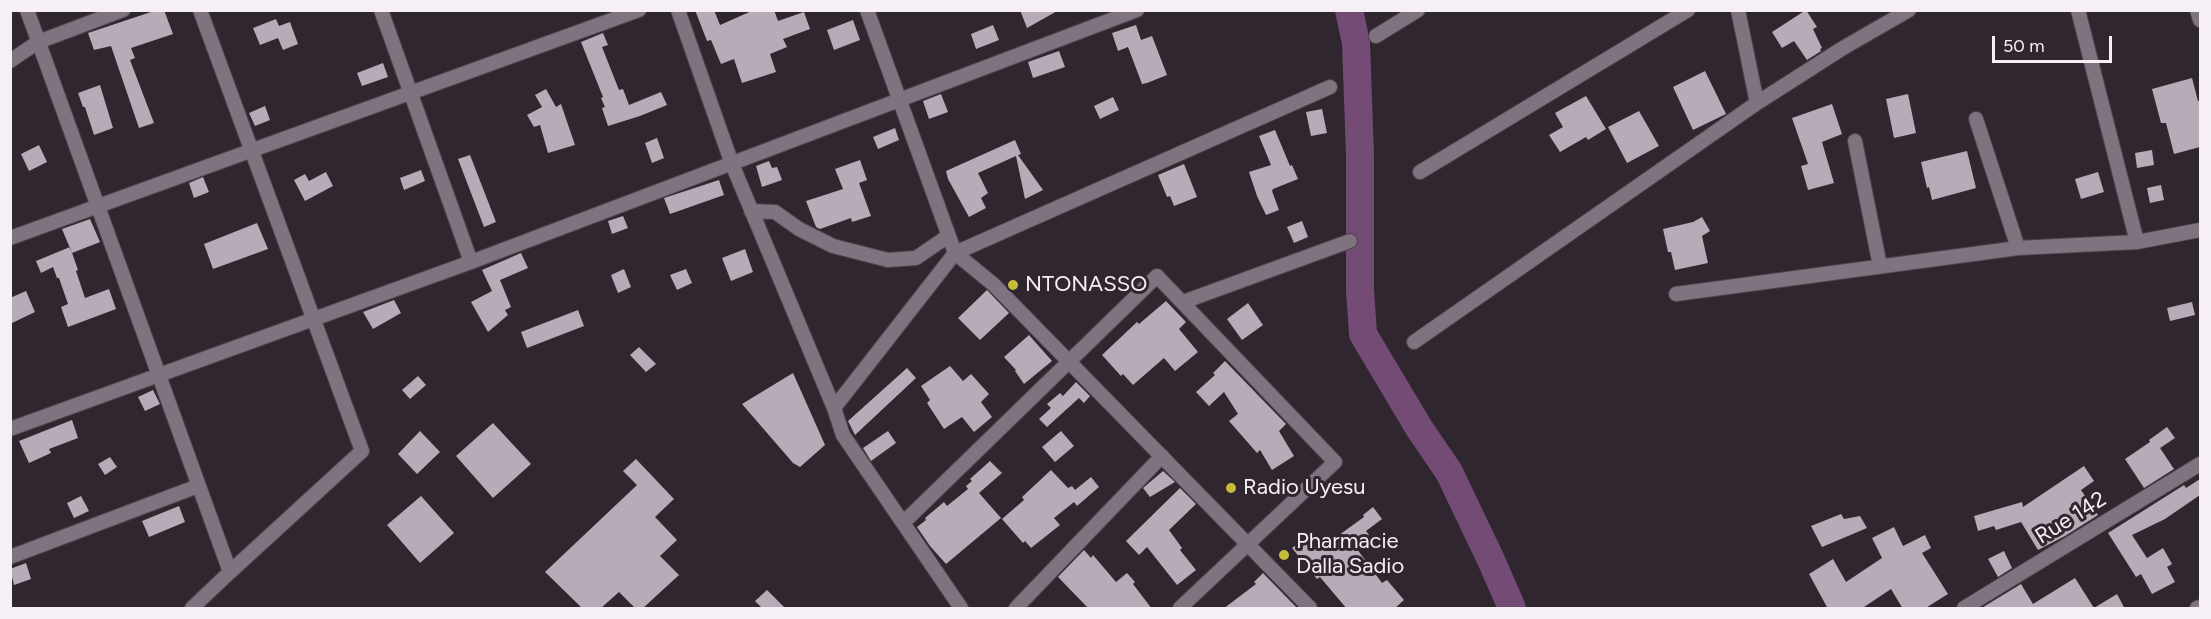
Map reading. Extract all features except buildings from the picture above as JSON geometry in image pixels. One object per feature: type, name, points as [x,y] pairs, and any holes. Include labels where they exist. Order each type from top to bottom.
[{"type":"street","points":[[27,10],[230,572]]},
{"type":"street","points":[[10,61],[38,42],[123,10]]},
{"type":"street","points":[[192,609],[362,451],[200,10]]},
{"type":"street","points":[[381,10],[471,262]]},
{"type":"street","points":[[10,238],[639,10]]},
{"type":"street","points":[[678,10],[732,164],[834,408],[843,435],[961,609]]},
{"type":"street","points":[[867,10],[955,253],[993,284],[1310,609]]},
{"type":"street","points":[[10,429],[471,262],[1137,10]]},
{"type":"street","points":[[1376,36],[1418,10]]},
{"type":"street","points":[[1420,172],[1688,10]]},
{"type":"street","points":[[1738,10],[1757,103]]},
{"type":"street","points":[[1414,342],[1757,103],[1843,48],[1909,10]]},
{"type":"street","points":[[2078,10],[2137,242]]},
{"type":"street","points":[[2197,10],[2200,21]]},
{"type":"street","points":[[834,408],[955,253],[1330,87]]},
{"type":"street","points":[[1976,119],[2018,248]]},
{"type":"street","points":[[1855,141],[1880,266]]},
{"type":"street","points":[[751,211],[776,212],[799,229],[832,246],[888,260],[916,258],[948,236]]},
{"type":"street","points":[[1676,294],[2018,248],[2137,242],[2200,230]]},
{"type":"street","points":[[1183,302],[1350,241]]},
{"type":"street","points":[[903,523],[1157,276],[1335,462],[1180,609]]},
{"type":"street","points":[[1016,609],[1162,456]]},
{"type":"street","name":"Rue 142","points":[[1965,609],[2199,467]]},
{"type":"street","points":[[10,557],[198,486]]},
{"type":"waterway","points":[[1349,10],[1356,43],[1360,155],[1360,290],[1363,334],[1419,428],[1449,472],[1512,608]]},
{"type":"place","name":"NTONASSO","points":[[1013,285]]},
{"type":"place","name":"Radio Uyesu","points":[[1231,488]]},
{"type":"place","name":"Pharmacie Dalla Sadio","points":[[1284,555]]}]
